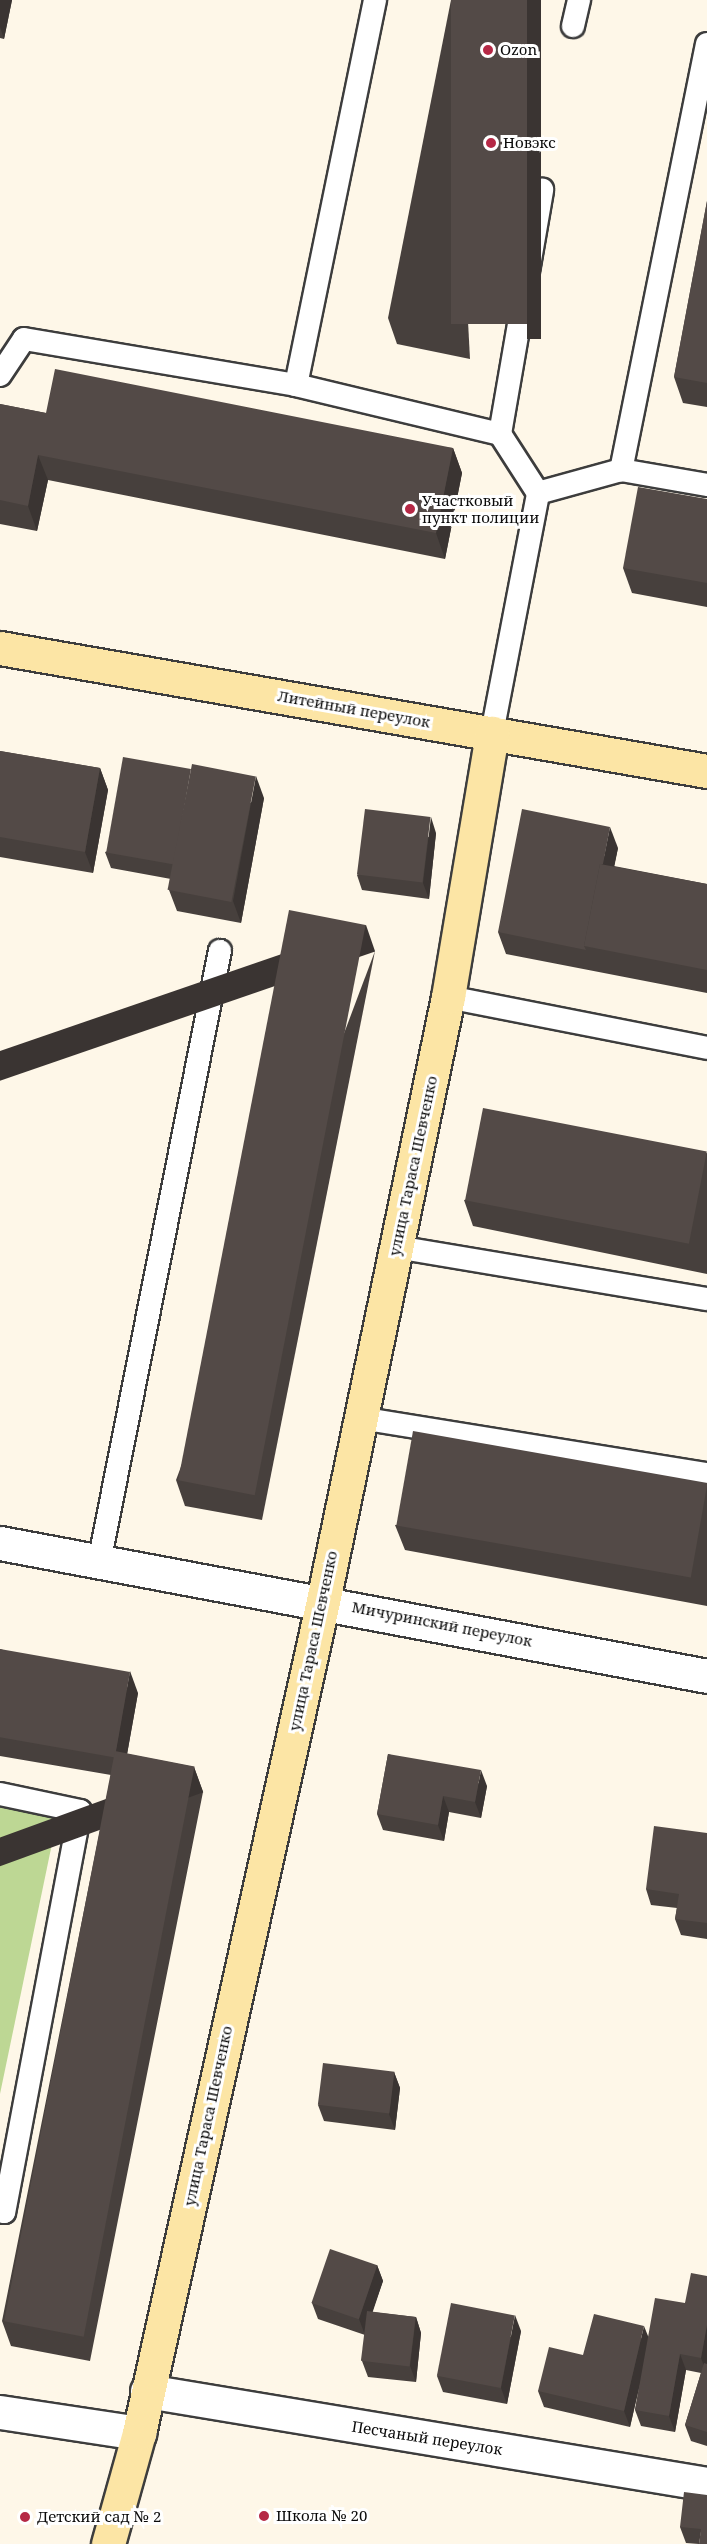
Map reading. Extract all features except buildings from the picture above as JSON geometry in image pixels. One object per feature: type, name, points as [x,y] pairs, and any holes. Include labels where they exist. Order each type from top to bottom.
[{"type":"street","name":"Литейный переулок","points":[[0,648],[707,771]]},
{"type":"street","name":"улица Тараса Шевченко","points":[[108,2544],[139,2433],[323,1601],[448,997],[492,733]]},
{"type":"street","name":"Мичуринский переулок","points":[[0,1543],[99,1563],[323,1601],[707,1676]]},
{"type":"street","name":"Песчаный переулок","points":[[147,2391],[707,2484]]},
{"type":"street","points":[[0,2412],[139,2433]]},
{"type":"lane","points":[[296,386],[375,0]]},
{"type":"lane","points":[[573,26],[579,0]]},
{"type":"lane","points":[[621,470],[707,44]]},
{"type":"lane","points":[[492,733],[538,493],[500,434],[542,190]]},
{"type":"lane","points":[[0,375],[24,339],[296,386],[500,434]]},
{"type":"lane","points":[[538,493],[621,470],[707,485]]},
{"type":"lane","points":[[99,1563],[220,951]]},
{"type":"lane","points":[[448,997],[707,1048]]},
{"type":"lane","points":[[396,1247],[707,1299]]},
{"type":"lane","points":[[360,1418],[707,1474]]},
{"type":"lane","points":[[0,1794],[80,1811],[4,2212],[0,2211]]},
{"type":"green space","points":[[0,1798],[59,1810],[0,2094]]},
{"type":"place","name":"Ozon","points":[[488,50]]},
{"type":"place","name":"Новэкс","points":[[491,143]]},
{"type":"place","name":"Участковый пункт полиции","points":[[410,509]]},
{"type":"place","name":"Школа № 20","points":[[264,2516]]},
{"type":"place","name":"Детский сад № 2","points":[[25,2517]]}]
